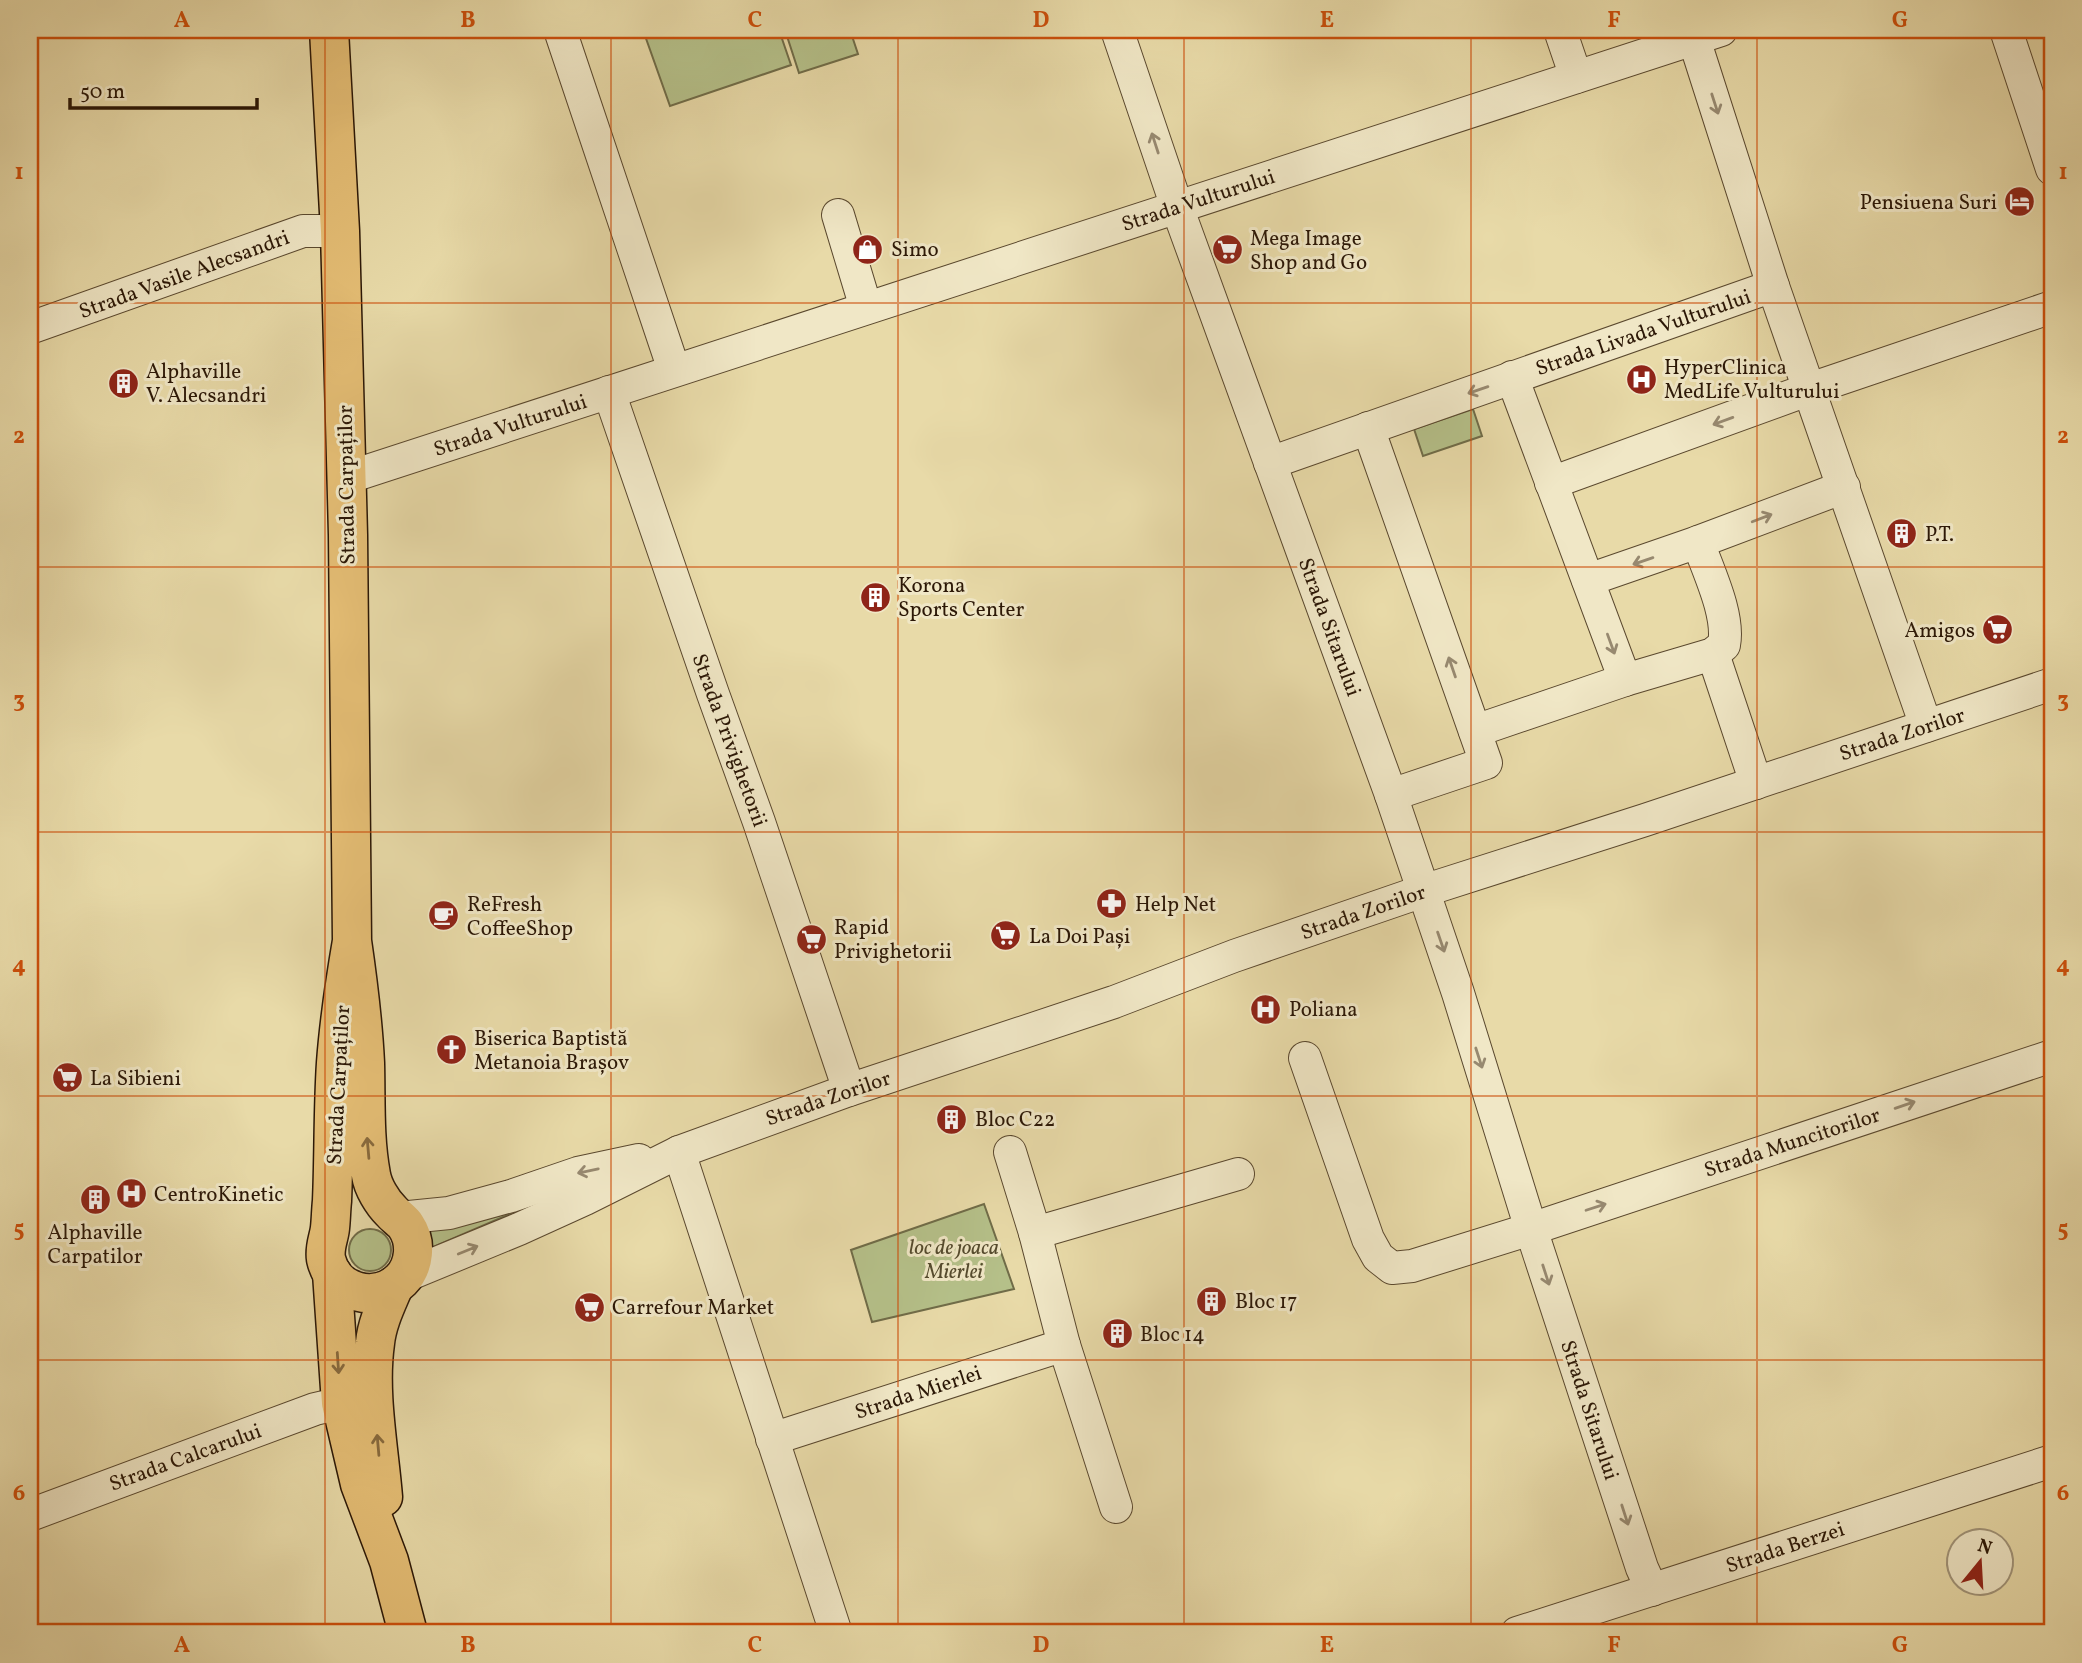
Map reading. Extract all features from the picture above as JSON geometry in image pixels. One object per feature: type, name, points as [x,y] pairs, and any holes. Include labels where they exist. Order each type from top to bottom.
[{"type":"main road","name":"Strada Carpaților","points":[[330,30],[340,231],[346,478],[352,942],[365,1063],[367,1149],[371,1178],[377,1191],[408,1228],[414,1252],[411,1265],[381,1318],[375,1341],[373,1368],[389,1561]]},
{"type":"main road","name":"Strada Carpaților","points":[[352,942],[343,993],[336,1064],[330,1230],[326,1259],[332,1272],[341,1403],[360,1484],[389,1561],[408,1633]]},
{"type":"main road","points":[[330,1230],[338,1219],[349,1211],[363,1206],[377,1207],[395,1214]]},
{"type":"main road","points":[[332,1272],[341,1283],[353,1291],[367,1294],[382,1292],[400,1281]]},
{"type":"street","points":[[560,30],[674,370]]},
{"type":"street","name":"Strada Sitarului","points":[[1117,30],[1177,207],[1391,795],[1458,993],[1531,1229],[1642,1568],[1652,1590]]},
{"type":"street","points":[[1560,30],[1576,77]]},
{"type":"street","points":[[2006,30],[2052,169]]},
{"type":"street","name":"Strada Vulturului","points":[[346,478],[1708,34]]},
{"type":"street","name":"Strada Livada Vulturului","points":[[1708,34],[1773,286],[1926,726]]},
{"type":"street","points":[[838,215],[866,308]]},
{"type":"street","name":"Strada Vasile Alecsandri","points":[[30,328],[303,231],[340,231]]},
{"type":"street","name":"Strada Livada Vulturului","points":[[1270,463],[1773,286]]},
{"type":"street","points":[[1551,483],[1810,389],[2052,307]]},
{"type":"street","name":"Strada Livada Vulturului","points":[[1513,377],[1625,680]]},
{"type":"street","name":"Strada Privighetorii","points":[[609,392],[760,822],[849,1090]]},
{"type":"street","points":[[1368,428],[1486,763],[1391,795]]},
{"type":"street","points":[[1588,580],[1698,542],[1844,486]]},
{"type":"street","points":[[1475,731],[1713,653],[1724,645],[1727,632],[1724,618],[1698,542]]},
{"type":"street","points":[[1713,653],[1756,783]]},
{"type":"street","name":"Strada Zorilor","points":[[400,1281],[585,1199],[679,1152],[849,1090],[1114,1002],[1234,956],[1423,891],[2052,684]]},
{"type":"street","name":"Strada Muncitorilor","points":[[1531,1229],[2052,1056]]},
{"type":"street","points":[[1305,1058],[1368,1239],[1378,1257],[1392,1268],[1412,1266],[1531,1229]]},
{"type":"street","points":[[679,1152],[836,1633]]},
{"type":"street","name":"Strada Zorilor","points":[[395,1214],[449,1213],[511,1196],[578,1172],[679,1152]]},
{"type":"street","points":[[1010,1152],[1035,1233],[1064,1345],[1115,1507]]},
{"type":"street","points":[[1035,1233],[1238,1174]]},
{"type":"street","name":"Strada Mierlei","points":[[772,1439],[1064,1345]]},
{"type":"street","name":"Strada Calcarului","points":[[30,1515],[314,1409],[341,1403]]},
{"type":"street","name":"Strada Berzei","points":[[1517,1633],[2052,1461]]},
{"type":"green space","points":[[643,30],[779,30],[791,65],[670,106]]},
{"type":"green space","points":[[785,30],[850,30],[858,54],[799,73]]},
{"type":"green space","points":[[1473,409],[1482,436],[1423,456],[1414,429]]},
{"type":"green space","points":[[576,1192],[503,1217],[431,1248],[427,1227]]},
{"type":"green space","name":"loc de joaca Mierlei","points":[[984,1204],[1014,1289],[872,1322],[851,1250]]},
{"type":"green space","points":[[370,1229],[385,1235],[391,1250],[385,1265],[370,1271],[355,1265],[349,1250],[355,1235]]},
{"type":"place","name":"Pensiuena Suri","points":[[2020,202]]},
{"type":"place","name":"Simo","points":[[868,249]]},
{"type":"place","name":"Mega Image Shop and Go","points":[[1227,250]]},
{"type":"place","name":"HyperClinica MedLife Vulturului","points":[[1641,379]]},
{"type":"place","name":"Alphaville V. Alecsandri","points":[[123,383]]},
{"type":"place","name":"P.T.","points":[[1902,534]]},
{"type":"place","name":"Korona Sports Center","points":[[875,597]]},
{"type":"place","name":"Amigos","points":[[1998,630]]},
{"type":"place","name":"Help Net","points":[[1112,904]]},
{"type":"place","name":"ReFresh CoffeeShop","points":[[444,916]]},
{"type":"place","name":"La Doi Pași","points":[[1006,936]]},
{"type":"place","name":"Rapid Privighetorii","points":[[811,939]]},
{"type":"place","name":"Poliana","points":[[1266,1009]]},
{"type":"place","name":"Biserica Baptistă Metanoia Brașov","points":[[451,1050]]},
{"type":"place","name":"La Sibieni","points":[[67,1078]]},
{"type":"place","name":"Bloc C22","points":[[952,1119]]},
{"type":"place","name":"CentroKinetic","points":[[131,1194]]},
{"type":"place","name":"Alphaville Carpatilor","points":[[95,1200]]},
{"type":"place","name":"Bloc 17","points":[[1212,1301]]},
{"type":"place","name":"Carrefour Market","points":[[589,1307]]},
{"type":"place","name":"Bloc 14","points":[[1117,1334]]}]
